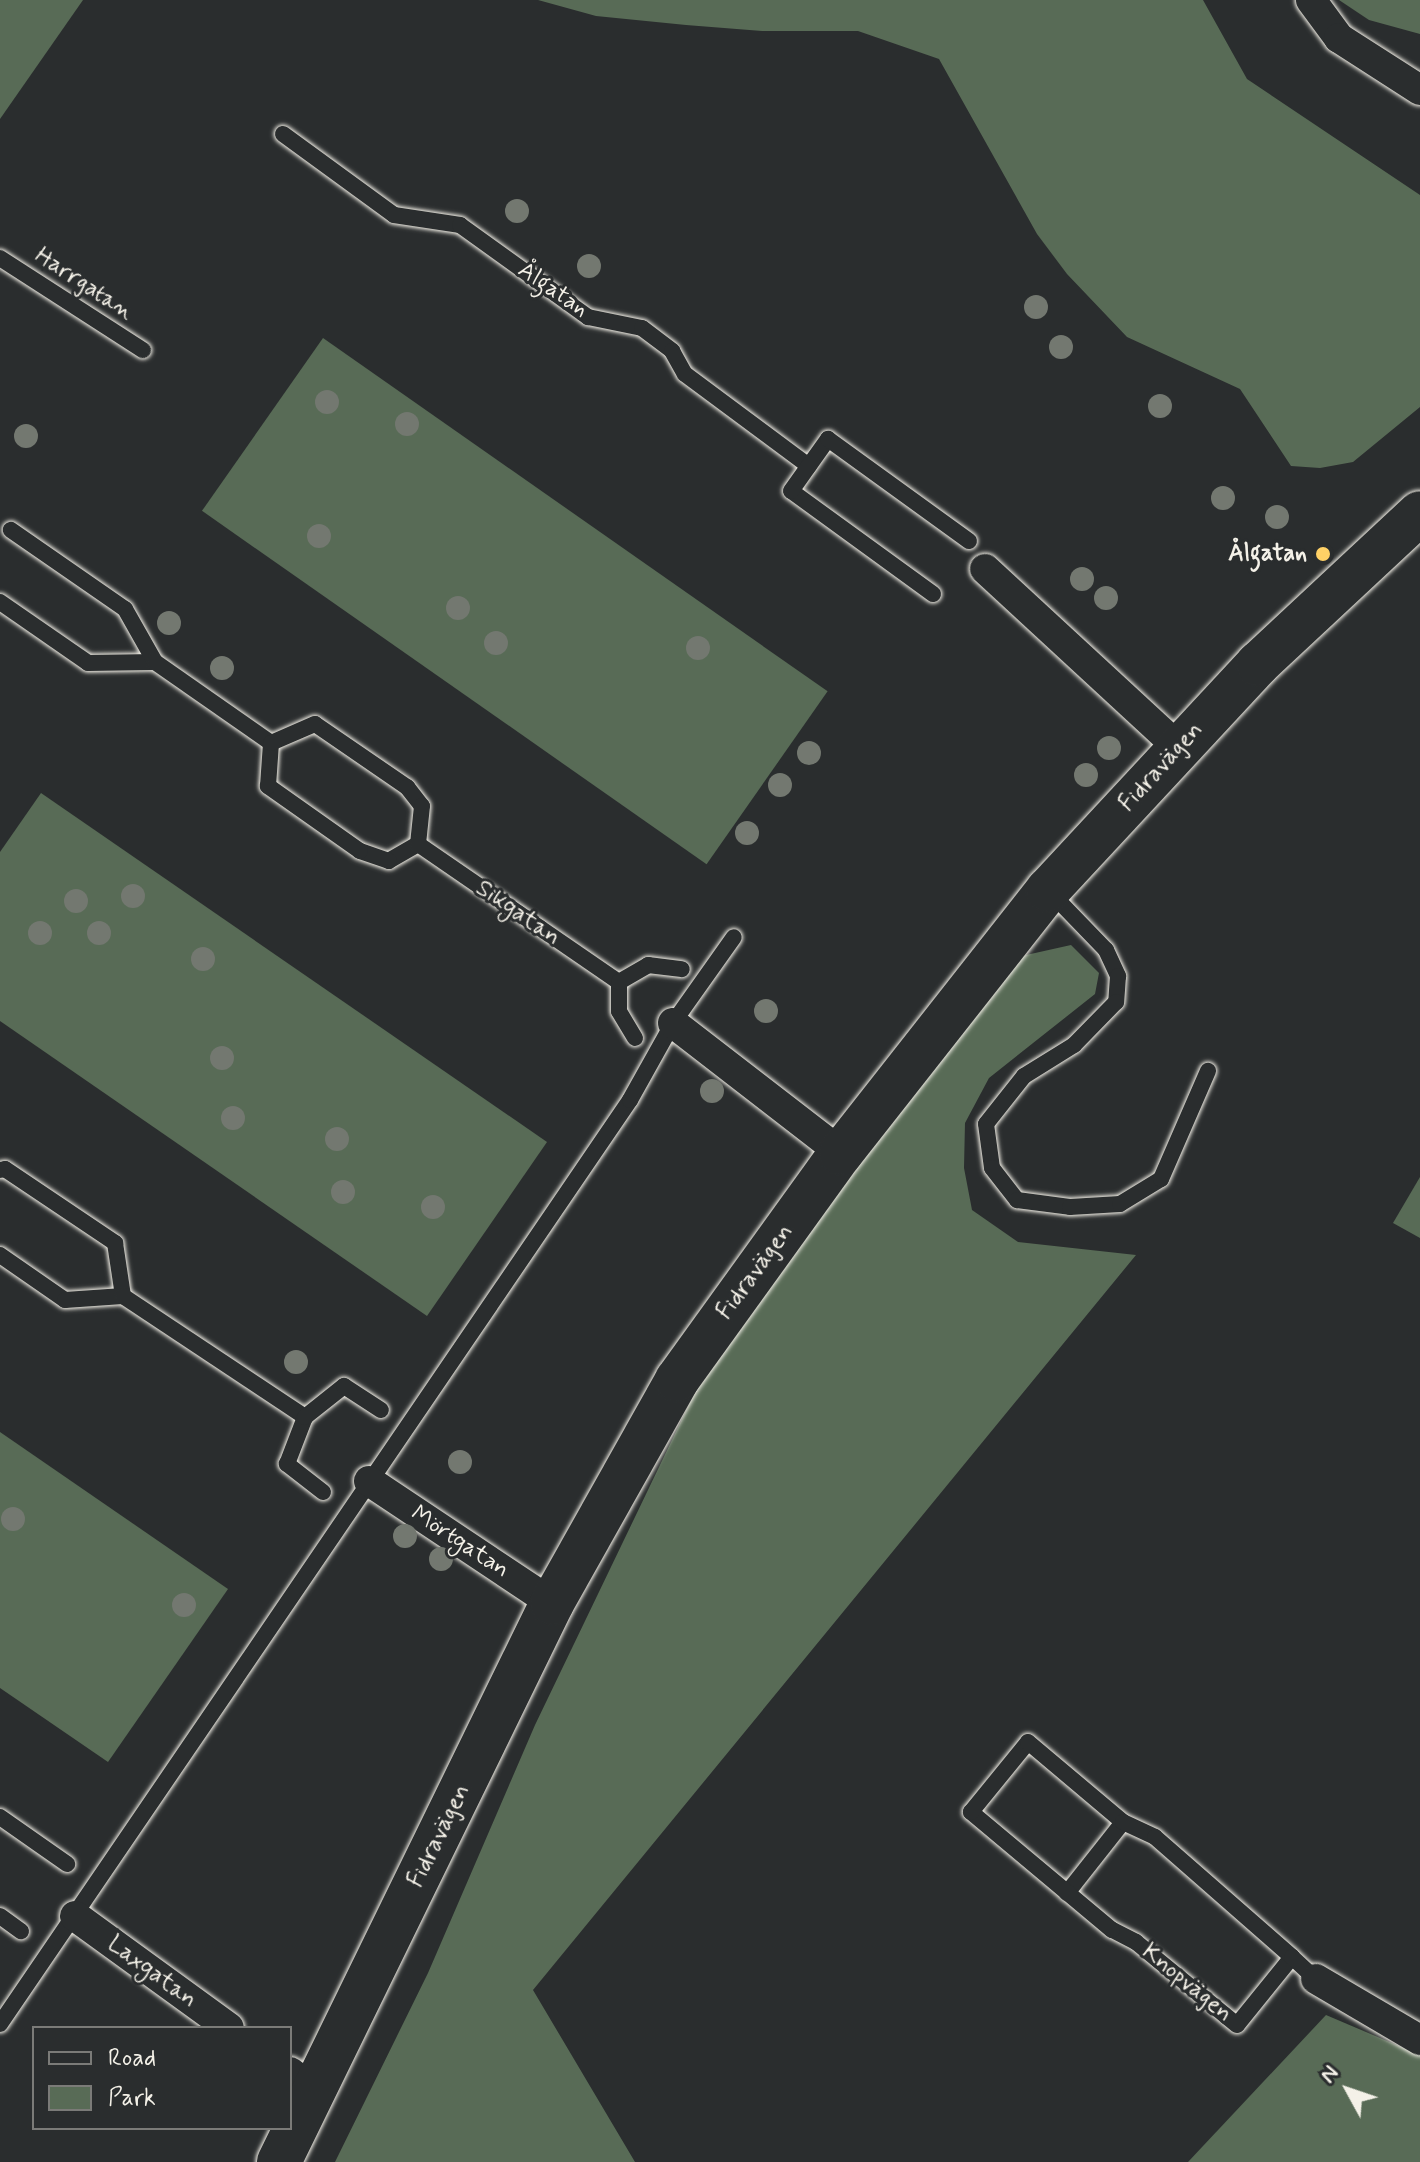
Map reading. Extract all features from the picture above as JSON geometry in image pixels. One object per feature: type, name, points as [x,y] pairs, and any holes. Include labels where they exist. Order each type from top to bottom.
[{"type":"street","points":[[1311,0],[1339,38],[1420,90]]},
{"type":"street","name":"Fidravägen","points":[[292,2116],[302,2081],[552,1603],[677,1380],[841,1153],[1048,890],[1178,747],[1420,513]]},
{"type":"street","points":[[985,569],[1178,747]]},
{"type":"street","points":[[673,1023],[841,1153]]},
{"type":"street","name":"Mörtgatan","points":[[369,1481],[552,1603]]},
{"type":"street","name":"Laxgatan","points":[[75,1916],[226,2026]]},
{"type":"street","name":"Knopvägen","points":[[1316,1979],[1420,2040]]},
{"type":"street","name":"Fidravägen","points":[[279,2162],[288,2130]]},
{"type":"lane","name":"Ålgatan","points":[[283,134],[394,215],[460,225],[588,317],[642,328],[672,351],[685,374],[809,466]]},
{"type":"lane","name":"Harrgatan","points":[[0,258],[143,350]]},
{"type":"lane","points":[[933,594],[791,491],[828,439],[969,541]]},
{"type":"lane","points":[[11,530],[125,609],[155,662],[271,743]]},
{"type":"lane","points":[[0,602],[88,663],[155,662]]},
{"type":"lane","points":[[315,724],[407,787],[422,806],[418,844],[389,861],[349,843],[268,786],[271,743],[315,724]]},
{"type":"lane","name":"Sikgatan","points":[[418,844],[619,982]]},
{"type":"lane","points":[[1048,890],[1106,950],[1118,976],[1116,1002],[1074,1045],[1024,1076],[986,1124],[992,1168],[1017,1200],[1070,1207],[1120,1204],[1161,1179],[1208,1071]]},
{"type":"lane","points":[[0,2024],[630,1100],[673,1023],[734,937]]},
{"type":"lane","points":[[635,1038],[619,1011],[619,982],[648,965],[682,969]]},
{"type":"lane","points":[[0,1170],[5,1169],[115,1243],[123,1296]]},
{"type":"lane","points":[[0,1255],[65,1300],[123,1296],[305,1417]]},
{"type":"lane","points":[[323,1492],[287,1464],[305,1417],[344,1386],[381,1410]]},
{"type":"lane","name":"Knopvägen","points":[[1292,1957],[1237,2025],[1067,1893],[971,1812],[1028,1742],[1123,1822],[1155,1837],[1292,1957],[1316,1979]]},
{"type":"lane","points":[[0,1817],[67,1864]]},
{"type":"lane","points":[[1067,1893],[1123,1822]]},
{"type":"lane","points":[[0,1916],[21,1931]]},
{"type":"green space","points":[[0,0],[83,0],[0,119]]},
{"type":"green space","points":[[538,0],[1203,0],[1247,79],[1420,195],[1420,407],[1353,462],[1320,468],[1291,466],[1240,389],[1127,337],[1067,274],[1037,234],[939,59],[858,31],[762,31],[686,25],[596,16]]},
{"type":"green space","points":[[1339,0],[1420,0],[1420,34],[1369,20]]},
{"type":"green space","points":[[323,338],[828,691],[707,864],[202,511]]},
{"type":"green space","points":[[41,793],[547,1142],[427,1316],[0,1021],[0,852]]},
{"type":"green space","points":[[1071,945],[1099,973],[1095,994],[989,1078],[965,1123],[964,1168],[972,1210],[1018,1242],[1136,1255],[533,1990],[635,2162],[335,2162],[428,1973],[535,1725],[697,1388],[1008,959]]},
{"type":"green space","points":[[1420,1177],[1420,1238],[1393,1223]]},
{"type":"green space","points":[[0,1432],[228,1589],[108,1762],[0,1688]]},
{"type":"green space","points":[[1326,2015],[1420,2055],[1420,2162],[1188,2162]]},
{"type":"place","name":"Ålgatan","points":[[1323,554]]}]
